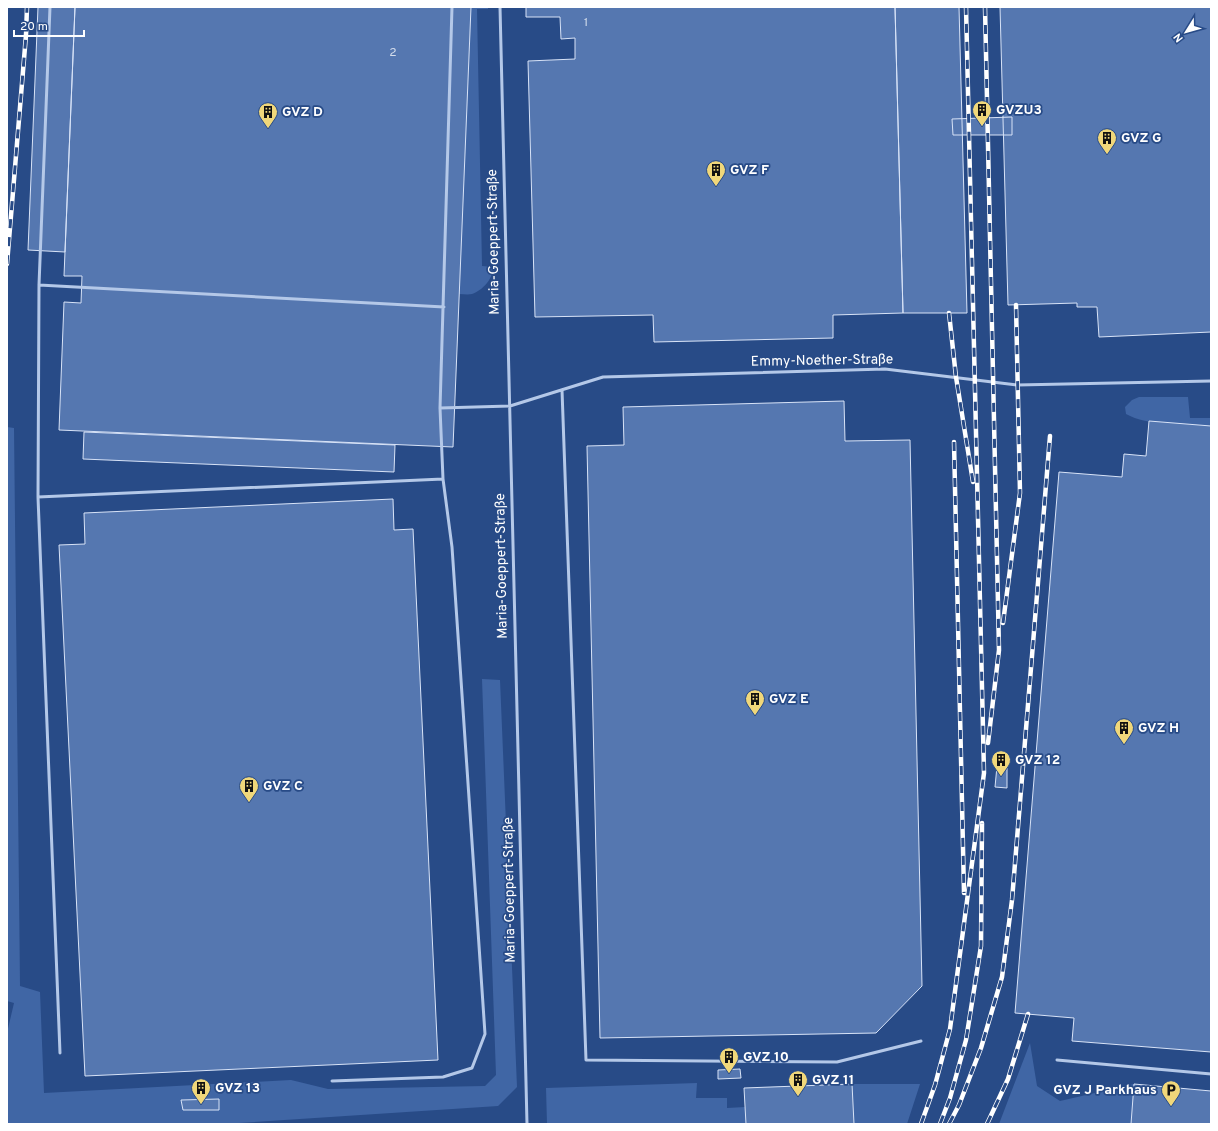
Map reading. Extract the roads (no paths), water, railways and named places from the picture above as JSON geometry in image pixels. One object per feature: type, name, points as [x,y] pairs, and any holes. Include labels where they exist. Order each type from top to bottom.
[{"type":"lane","points":[[50,7],[39,286],[38,497],[60,1053]]},
{"type":"lane","points":[[332,1081],[443,1077],[472,1068],[485,1034],[452,555],[443,480],[440,408],[452,7]]},
{"type":"lane","name":"Maria-Goeppert-Straße","points":[[500,7],[527,1124]]},
{"type":"lane","points":[[39,286],[444,307]]},
{"type":"lane","name":"Emmy-Noether-Straße","points":[[440,408],[510,406],[603,377],[885,369],[1017,385],[1211,381]]},
{"type":"lane","points":[[562,390],[586,1060],[837,1062],[921,1041]]},
{"type":"lane","points":[[38,497],[443,480]]},
{"type":"lane","points":[[1057,1060],[1211,1074]]},
{"type":"railway","points":[[7,264],[27,7]]},
{"type":"railway","points":[[921,1124],[935,1085],[950,1029],[984,773],[966,7]]},
{"type":"railway","points":[[985,7],[999,650],[988,743]]},
{"type":"railway","points":[[1003,623],[1020,493],[1016,305]]},
{"type":"railway","points":[[949,313],[956,377],[973,482]]},
{"type":"railway","points":[[949,1124],[959,1105],[981,1048],[1002,977],[1012,900],[1050,436]]},
{"type":"railway","points":[[954,442],[964,893]]},
{"type":"railway","points":[[940,1124],[950,1098],[966,1040],[981,946],[982,823]]},
{"type":"railway","points":[[987,1124],[1008,1079],[1028,1014]]},
{"type":"place","name":"GVZU3","points":[[982,127]]},
{"type":"place","name":"GVZ D","points":[[268,129]]},
{"type":"place","name":"GVZ G","points":[[1107,155]]},
{"type":"place","name":"GVZ F","points":[[716,187]]},
{"type":"place","name":"GVZ E","points":[[755,716]]},
{"type":"place","name":"GVZ H","points":[[1124,745]]},
{"type":"place","name":"GVZ 12","points":[[1001,777]]},
{"type":"place","name":"GVZ C","points":[[249,803]]},
{"type":"place","name":"GVZ 10","points":[[729,1074]]},
{"type":"place","name":"GVZ 11","points":[[798,1097]]},
{"type":"place","name":"GVZ 13","points":[[201,1105]]},
{"type":"place","name":"GVZ J Parkhaus","points":[[1171,1107]]}]
